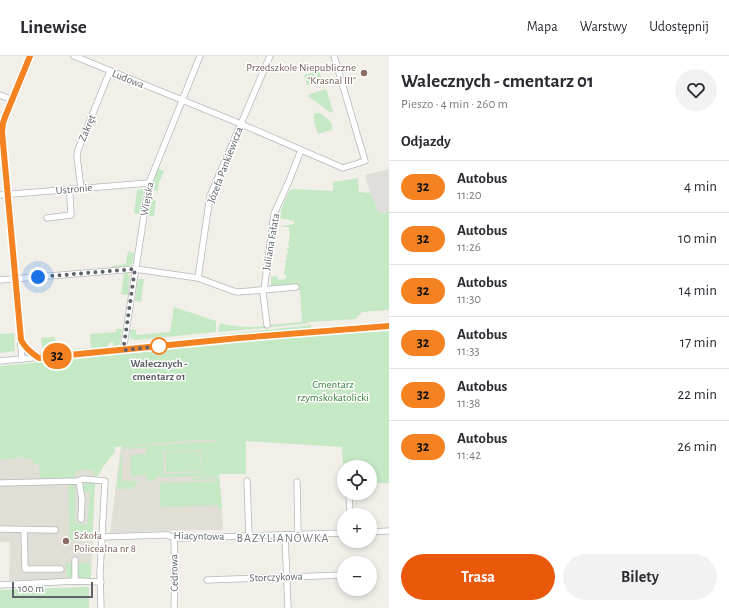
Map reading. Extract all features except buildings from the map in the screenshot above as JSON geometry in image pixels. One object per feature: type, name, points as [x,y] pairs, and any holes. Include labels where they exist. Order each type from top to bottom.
[{"type":"street","points":[[22,359],[1,128],[30,56]]},
{"type":"street","name":"Ludowa","points":[[74,56],[110,72],[241,124],[343,168],[365,161],[334,56]]},
{"type":"street","name":"Wiejska","points":[[125,350],[124,345],[149,183],[200,56]]},
{"type":"street","name":"Józefa Pankiewicza","points":[[198,278],[210,196],[270,56]]},
{"type":"street","name":"Zakręt","points":[[81,188],[77,157],[78,150],[110,72]]},
{"type":"street","points":[[0,95],[12,100]]},
{"type":"street","name":"Juliana Fałata","points":[[266,325],[263,291],[274,214],[301,150]]},
{"type":"street","name":"Ustronie","points":[[0,195],[149,183]]},
{"type":"street","points":[[47,218],[71,215],[69,189]]},
{"type":"street","points":[[0,280],[135,269],[198,278],[238,292],[296,287]]},
{"type":"street","points":[[0,361],[239,338],[389,326]]},
{"type":"street","points":[[21,340],[28,351],[39,358]]},
{"type":"street","points":[[0,483],[78,482],[83,479],[105,481],[100,582],[101,608]]},
{"type":"street","points":[[247,481],[249,536]]},
{"type":"street","points":[[78,482],[82,499],[81,519]]},
{"type":"street","points":[[297,482],[298,534]]},
{"type":"street","points":[[0,529],[55,530]]},
{"type":"street","points":[[24,530],[25,569],[61,569]]},
{"type":"street","points":[[377,532],[389,531]]},
{"type":"street","name":"Hiacyntowa","points":[[102,537],[168,535],[174,538],[337,533]]},
{"type":"street","points":[[285,534],[288,608]]},
{"type":"street","name":"Cedrowa","points":[[174,538],[174,608]]},
{"type":"street","points":[[75,560],[75,581]]},
{"type":"street","name":"Storczykowa","points":[[207,580],[337,575]]},
{"type":"street","points":[[0,585],[75,581],[100,582]]},
{"type":"shaded area","points":[[389,169],[389,211],[379,213],[370,193],[365,175]]},
{"type":"shaded area","points":[[197,440],[218,440],[223,530],[110,533],[121,446]]},
{"type":"shaded area","points":[[25,457],[93,470],[93,474],[96,476],[91,578],[9,581],[10,542],[0,542],[0,460]]},
{"type":"green space","points":[[319,71],[322,80],[307,85],[304,75]]},
{"type":"green space","points":[[326,89],[333,111],[331,113],[308,96]]},
{"type":"green space","points":[[320,113],[329,120],[332,124],[332,130],[318,134],[314,122],[314,114]]},
{"type":"green space","points":[[157,168],[164,171],[159,183],[158,191],[151,190]]},
{"type":"green space","points":[[358,178],[359,192],[370,193],[379,213],[389,211],[389,310],[362,312],[355,319],[269,327],[269,325],[302,322],[300,290],[298,290],[297,284],[271,287],[271,277],[277,276],[278,280],[286,279],[286,275],[284,275],[286,265],[285,260],[287,259],[286,254],[288,254],[287,248],[289,248],[288,243],[290,237],[289,227],[282,226],[294,224],[294,221],[279,218],[289,191],[293,189],[333,191],[333,182]]},
{"type":"green space","points":[[144,189],[140,214],[134,213],[137,190]]},
{"type":"green space","points":[[150,199],[156,200],[154,216],[147,216]]},
{"type":"green space","points":[[128,251],[134,253],[132,264],[129,266],[112,267],[126,264]]},
{"type":"green space","points":[[124,273],[128,273],[130,276],[128,295],[121,294]]},
{"type":"green space","points":[[138,279],[144,279],[141,302],[135,301]]},
{"type":"green space","points":[[174,307],[216,321],[216,332],[135,340],[130,338],[130,329],[136,330],[136,335],[170,332]]},
{"type":"green space","points":[[220,323],[242,327],[265,326],[265,328],[218,332]]},
{"type":"green space","points":[[311,325],[311,329],[219,337],[219,335]]},
{"type":"green space","points":[[116,329],[122,329],[119,345],[113,346],[113,342],[109,343],[109,347],[73,350],[91,348],[90,334],[116,332]]},
{"type":"green space","name":"Cmentarz rzymskokatolicki","points":[[389,331],[389,483],[377,483],[377,460],[343,460],[342,447],[246,441],[246,474],[219,474],[222,509],[219,509],[218,505],[160,507],[160,483],[216,481],[214,479],[193,480],[193,478],[217,476],[159,476],[153,481],[147,481],[146,475],[131,476],[131,455],[146,454],[146,448],[122,449],[122,481],[139,481],[132,489],[116,489],[122,447],[218,440],[197,440],[114,447],[115,452],[103,467],[99,475],[96,476],[93,474],[93,470],[76,470],[74,478],[43,480],[40,478],[39,464],[35,464],[31,458],[26,459],[25,457],[0,460],[0,366],[290,338]],"holes":[[[201,450],[201,472],[164,474],[163,451]]]},
{"type":"green space","points":[[14,333],[15,351],[0,353],[0,334]]},
{"type":"green space","points":[[55,337],[57,352],[43,353],[41,338]]},
{"type":"green space","points":[[199,451],[201,471],[166,472],[166,452]]},
{"type":"green space","points":[[95,483],[92,540],[70,541],[68,484],[75,484],[75,523],[87,525],[90,493],[82,492],[82,484]]},
{"type":"green space","points":[[66,563],[91,563],[91,578],[67,579]]},
{"type":"green space","points":[[89,587],[89,608],[0,608],[0,590]]},
{"type":"bus line","name":"32","points":[[30,56],[5,117],[2,132],[21,340],[31,353],[39,358],[239,338],[389,326]]},
{"type":"place","name":"Przedszkole Niepubliczne \"Krasnal III\"","points":[[364,73]]},
{"type":"place","name":"Walecznych - cmentarz 01","points":[[159,346]]},
{"type":"place","name":"Szkoła Policealna nr 8","points":[[66,541]]},
{"type":"district","name":"BAZYLIANÓWKA","points":[[283,538]]},
{"type":"route","points":[[38,277],[135,269],[124,345],[125,350],[159,346]]}]
